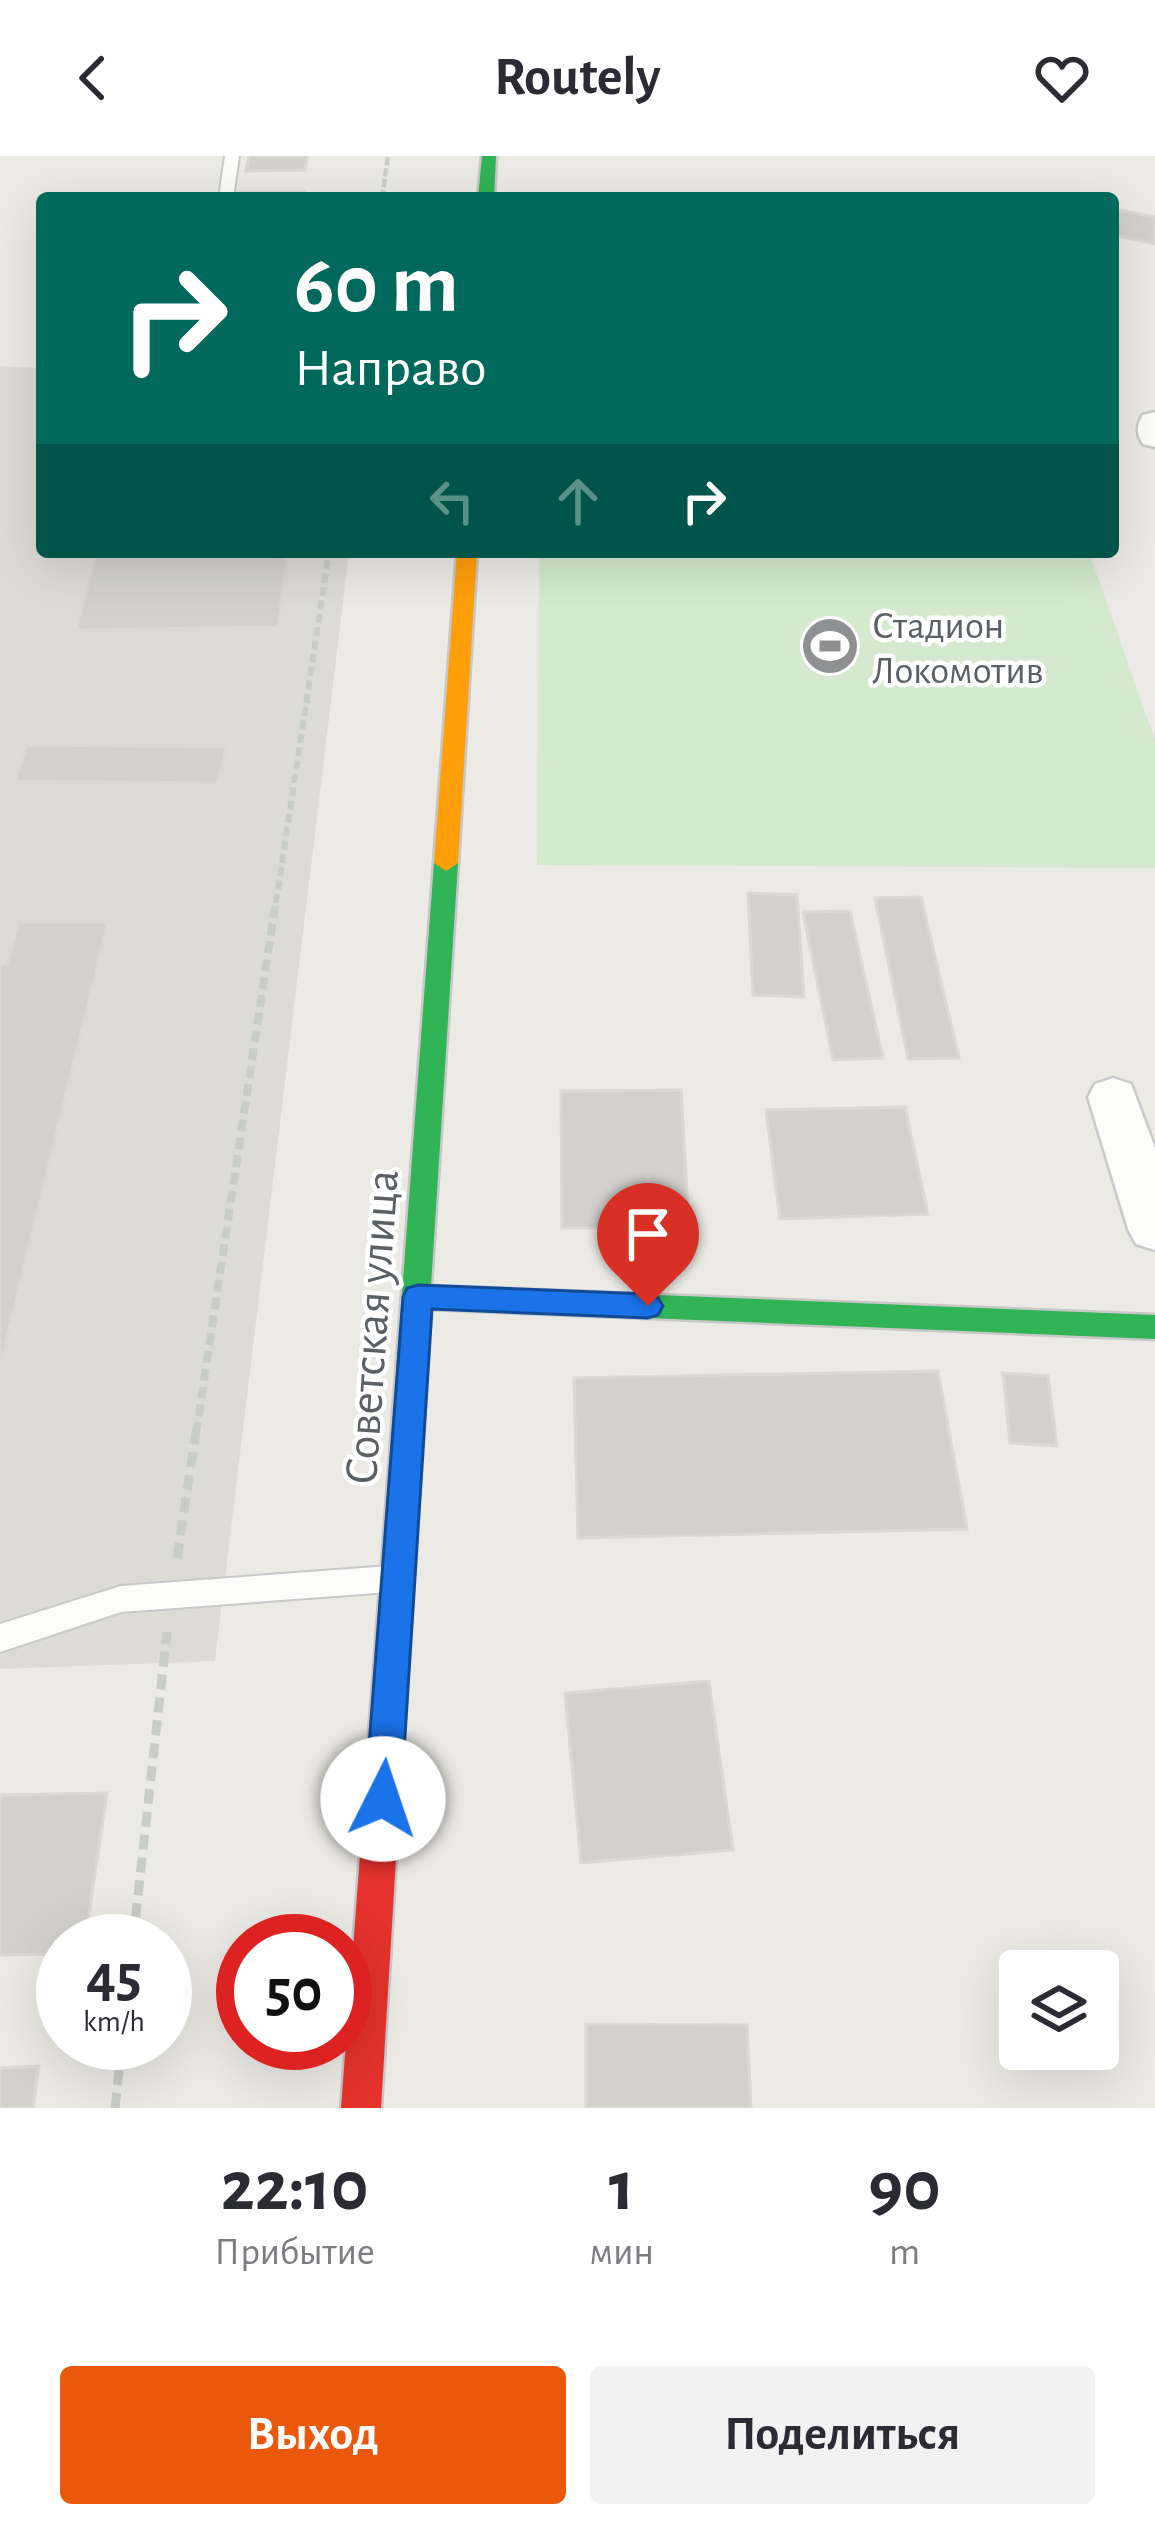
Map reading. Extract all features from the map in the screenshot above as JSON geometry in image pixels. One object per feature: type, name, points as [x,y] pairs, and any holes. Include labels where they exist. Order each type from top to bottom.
[{"type":"main road","points":[[486,192],[489,156]]},
{"type":"main road","name":"Советская улица","points":[[361,2108],[467,558]]},
{"type":"main road","points":[[418,1297],[1155,1327]]},
{"type":"street","points":[[1155,422],[1155,437]]},
{"type":"street","points":[[1113,1096],[1155,1229]]},
{"type":"lane","points":[[227,192],[232,156]]},
{"type":"lane","points":[[0,1638],[121,1599],[399,1579]]},
{"type":"path","points":[[383,192],[388,156]]},
{"type":"path","points":[[137,1914],[171,1595],[327,558]]},
{"type":"path","points":[[115,2108],[119,2070]]},
{"type":"shaded area","points":[[0,366],[36,368],[36,558],[348,558],[215,1661],[0,1669]]},
{"type":"green space","name":"Стадион Локомотив","points":[[539,558],[1091,558],[1155,740],[1155,868],[537,865]]},
{"type":"building","points":[[249,156],[307,156],[305,170],[246,171]]},
{"type":"building","points":[[1119,210],[1155,217],[1155,244],[1119,236]]},
{"type":"building","points":[[94,558],[287,558],[278,627],[76,630]]},
{"type":"building","points":[[27,745],[226,747],[218,783],[15,781]]},
{"type":"building","points":[[748,893],[797,895],[804,997],[753,995]]},
{"type":"building","points":[[921,897],[959,1058],[908,1059],[875,898]]},
{"type":"building","points":[[850,911],[883,1058],[833,1060],[803,912]]},
{"type":"building","points":[[19,922],[108,922],[0,1366],[0,964],[7,964]]},
{"type":"building","points":[[681,1090],[689,1228],[562,1228],[561,1091]]},
{"type":"building","points":[[905,1107],[928,1214],[780,1219],[766,1110]]},
{"type":"building","points":[[938,1371],[967,1529],[578,1538],[574,1378]]},
{"type":"building","points":[[1003,1373],[1048,1376],[1057,1446],[1010,1443]]},
{"type":"building","points":[[709,1681],[733,1850],[581,1863],[565,1693]]},
{"type":"building","points":[[107,1793],[89,1914],[36,1914],[36,1954],[0,1955],[0,1795]]},
{"type":"building","points":[[586,2024],[747,2025],[751,2108],[586,2108]]},
{"type":"building","points":[[36,2066],[33,2108],[0,2108],[0,2068]]},
{"type":"traffic: fast","points":[[486,192],[489,156]]},
{"type":"traffic: fast","points":[[397,1576],[446,863]]},
{"type":"traffic: fast","points":[[418,1297],[1155,1327]]},
{"type":"traffic: slow","points":[[446,863],[467,558]]},
{"type":"traffic: jam","points":[[361,2108],[397,1576]]},
{"type":"place","name":"Стадион Локомотив","points":[[830,646]]},
{"type":"route","points":[[383,1799],[418,1297],[648,1306]]}]
